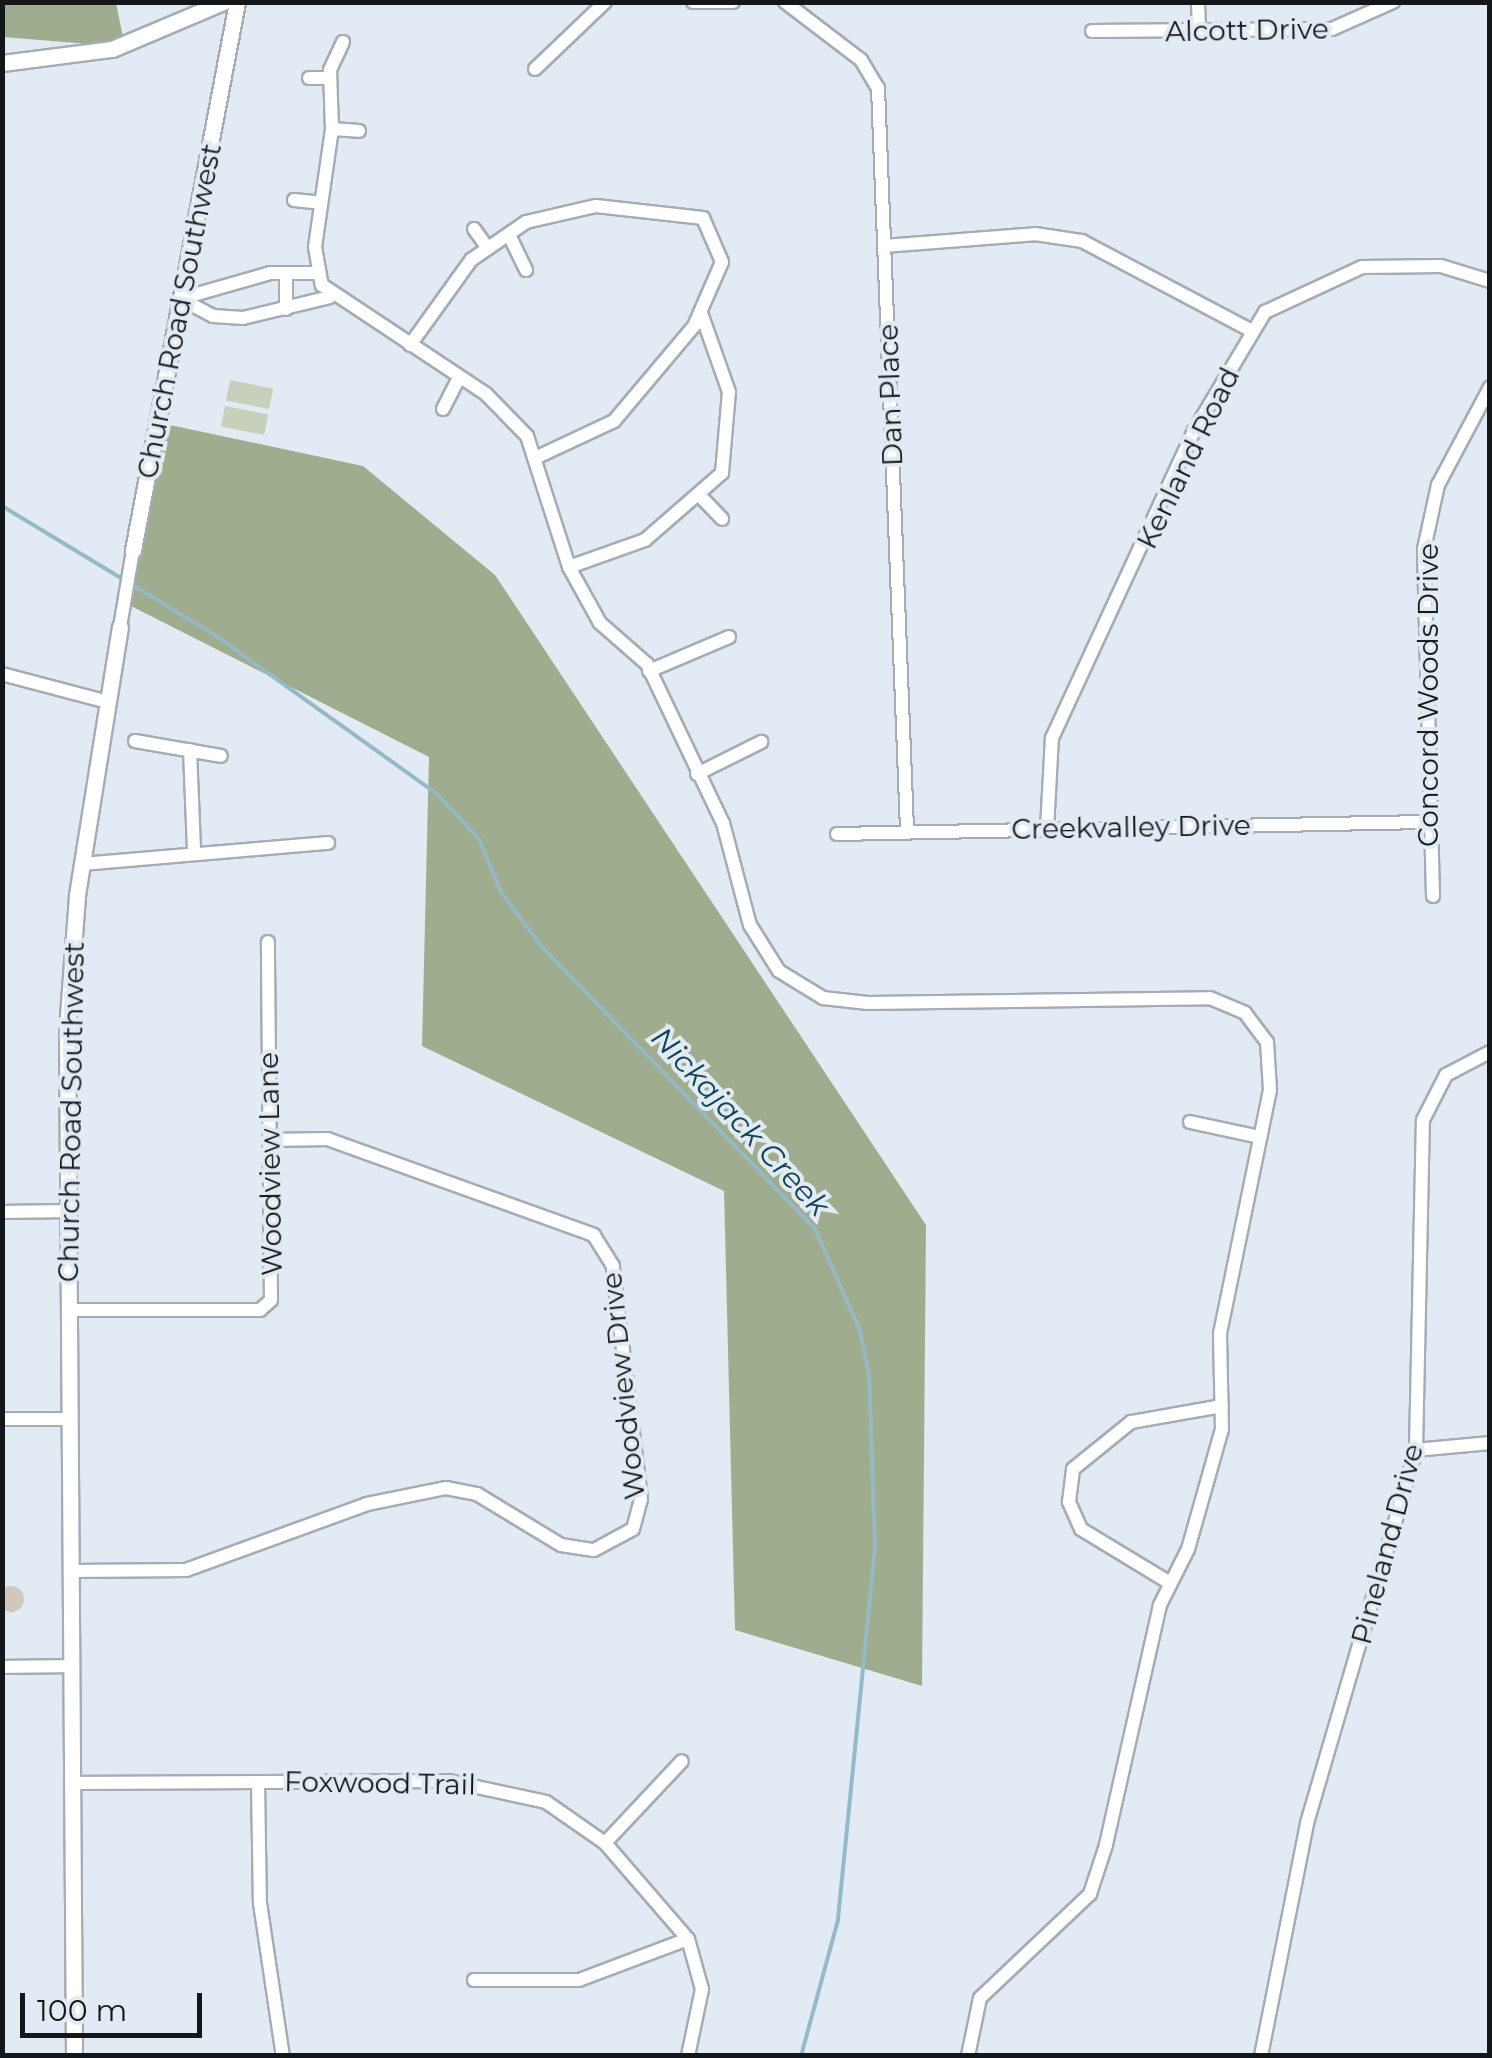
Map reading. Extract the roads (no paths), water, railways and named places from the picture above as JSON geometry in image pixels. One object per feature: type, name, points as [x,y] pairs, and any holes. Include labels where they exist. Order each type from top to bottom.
[{"type":"street","points":[[2,63],[112,49],[223,2]]},
{"type":"street","name":"Church Road Southwest","points":[[74,2056],[67,1211],[69,970],[82,864],[133,550],[237,2]]},
{"type":"street","points":[[535,69],[605,2]]},
{"type":"street","points":[[692,2],[733,2]]},
{"type":"street","name":"Dan Place","points":[[785,2],[861,60],[878,88],[907,831]]},
{"type":"street","points":[[1198,2],[1199,32]]},
{"type":"street","name":"Alcott Drive","points":[[1092,32],[1351,27],[1393,2]]},
{"type":"street","points":[[344,42],[330,78],[332,130],[321,203],[317,273],[330,297],[503,407],[537,457],[569,567],[590,611],[650,670],[723,823],[759,944],[779,970],[823,998],[1210,998],[1246,1013],[1266,1042],[1260,1137],[1220,1334],[1222,1406],[1215,1462],[1170,1584],[1090,1894],[996,1974],[980,1998],[968,2056]]},
{"type":"street","points":[[309,78],[330,78]]},
{"type":"street","points":[[332,130],[359,131]]},
{"type":"street","points":[[294,200],[321,203]]},
{"type":"street","points":[[410,345],[487,247],[508,234],[572,208],[694,212],[711,225],[722,262],[701,313],[614,421],[537,457]]},
{"type":"street","points":[[474,229],[487,247]]},
{"type":"street","points":[[508,234],[526,270]]},
{"type":"street","points":[[884,246],[1034,234],[1082,240],[1252,332]]},
{"type":"street","name":"Kenland Road","points":[[1047,829],[1052,738],[1194,432],[1252,332],[1296,292],[1362,267],[1441,266],[1490,281]]},
{"type":"street","points":[[181,299],[270,273],[286,279],[317,273]]},
{"type":"street","points":[[286,279],[286,308]]},
{"type":"street","points":[[181,299],[228,318],[330,297]]},
{"type":"street","points":[[569,567],[633,546],[702,498],[730,444],[725,367],[701,313]]},
{"type":"street","points":[[442,408],[459,377]]},
{"type":"street","name":"Concord Woods Drive","points":[[1434,896],[1425,822],[1428,516],[1490,387]]},
{"type":"street","points":[[702,498],[722,520]]},
{"type":"street","points":[[650,670],[729,637]]},
{"type":"street","points":[[2,674],[108,702]]},
{"type":"street","points":[[135,741],[221,756]]},
{"type":"street","points":[[697,774],[760,742]]},
{"type":"street","points":[[190,750],[194,852]]},
{"type":"street","name":"Creekvalley Drive","points":[[837,834],[1425,822]]},
{"type":"street","points":[[82,864],[328,843]]},
{"type":"street","name":"Woodview Lane","points":[[69,1310],[266,1308],[268,942]]},
{"type":"street","name":"Pineland Drive","points":[[1261,2056],[1307,1823],[1416,1450],[1423,1120],[1446,1075],[1490,1052]]},
{"type":"street","points":[[1190,1122],[1260,1137]]},
{"type":"street","name":"Woodview Drive","points":[[72,1571],[186,1570],[367,1504],[446,1488],[476,1494],[561,1545],[594,1550],[633,1528],[642,1499],[613,1266],[594,1235],[328,1139],[269,1140]]},
{"type":"street","points":[[2,1212],[67,1211]]},
{"type":"street","points":[[1170,1584],[1081,1529],[1069,1502],[1073,1469],[1132,1422],[1222,1406]]},
{"type":"street","points":[[2,1419],[70,1419]]},
{"type":"street","points":[[1416,1450],[1490,1443]]},
{"type":"street","points":[[2,1666],[71,1666]]},
{"type":"street","points":[[605,1843],[682,1761]]},
{"type":"street","points":[[258,1782],[260,1903],[283,2056]]},
{"type":"street","name":"Foxwood Trail","points":[[72,1783],[502,1786],[605,1843],[688,1938],[702,1989],[688,2056]]},
{"type":"street","points":[[474,1980],[579,1980],[688,1938]]},
{"type":"waterway","name":"Nickajack Creek","points":[[2,506],[215,635],[436,793],[479,839],[501,892],[542,947],[815,1229],[859,1328],[869,1373],[875,1548],[838,1920],[801,2056]]}]
